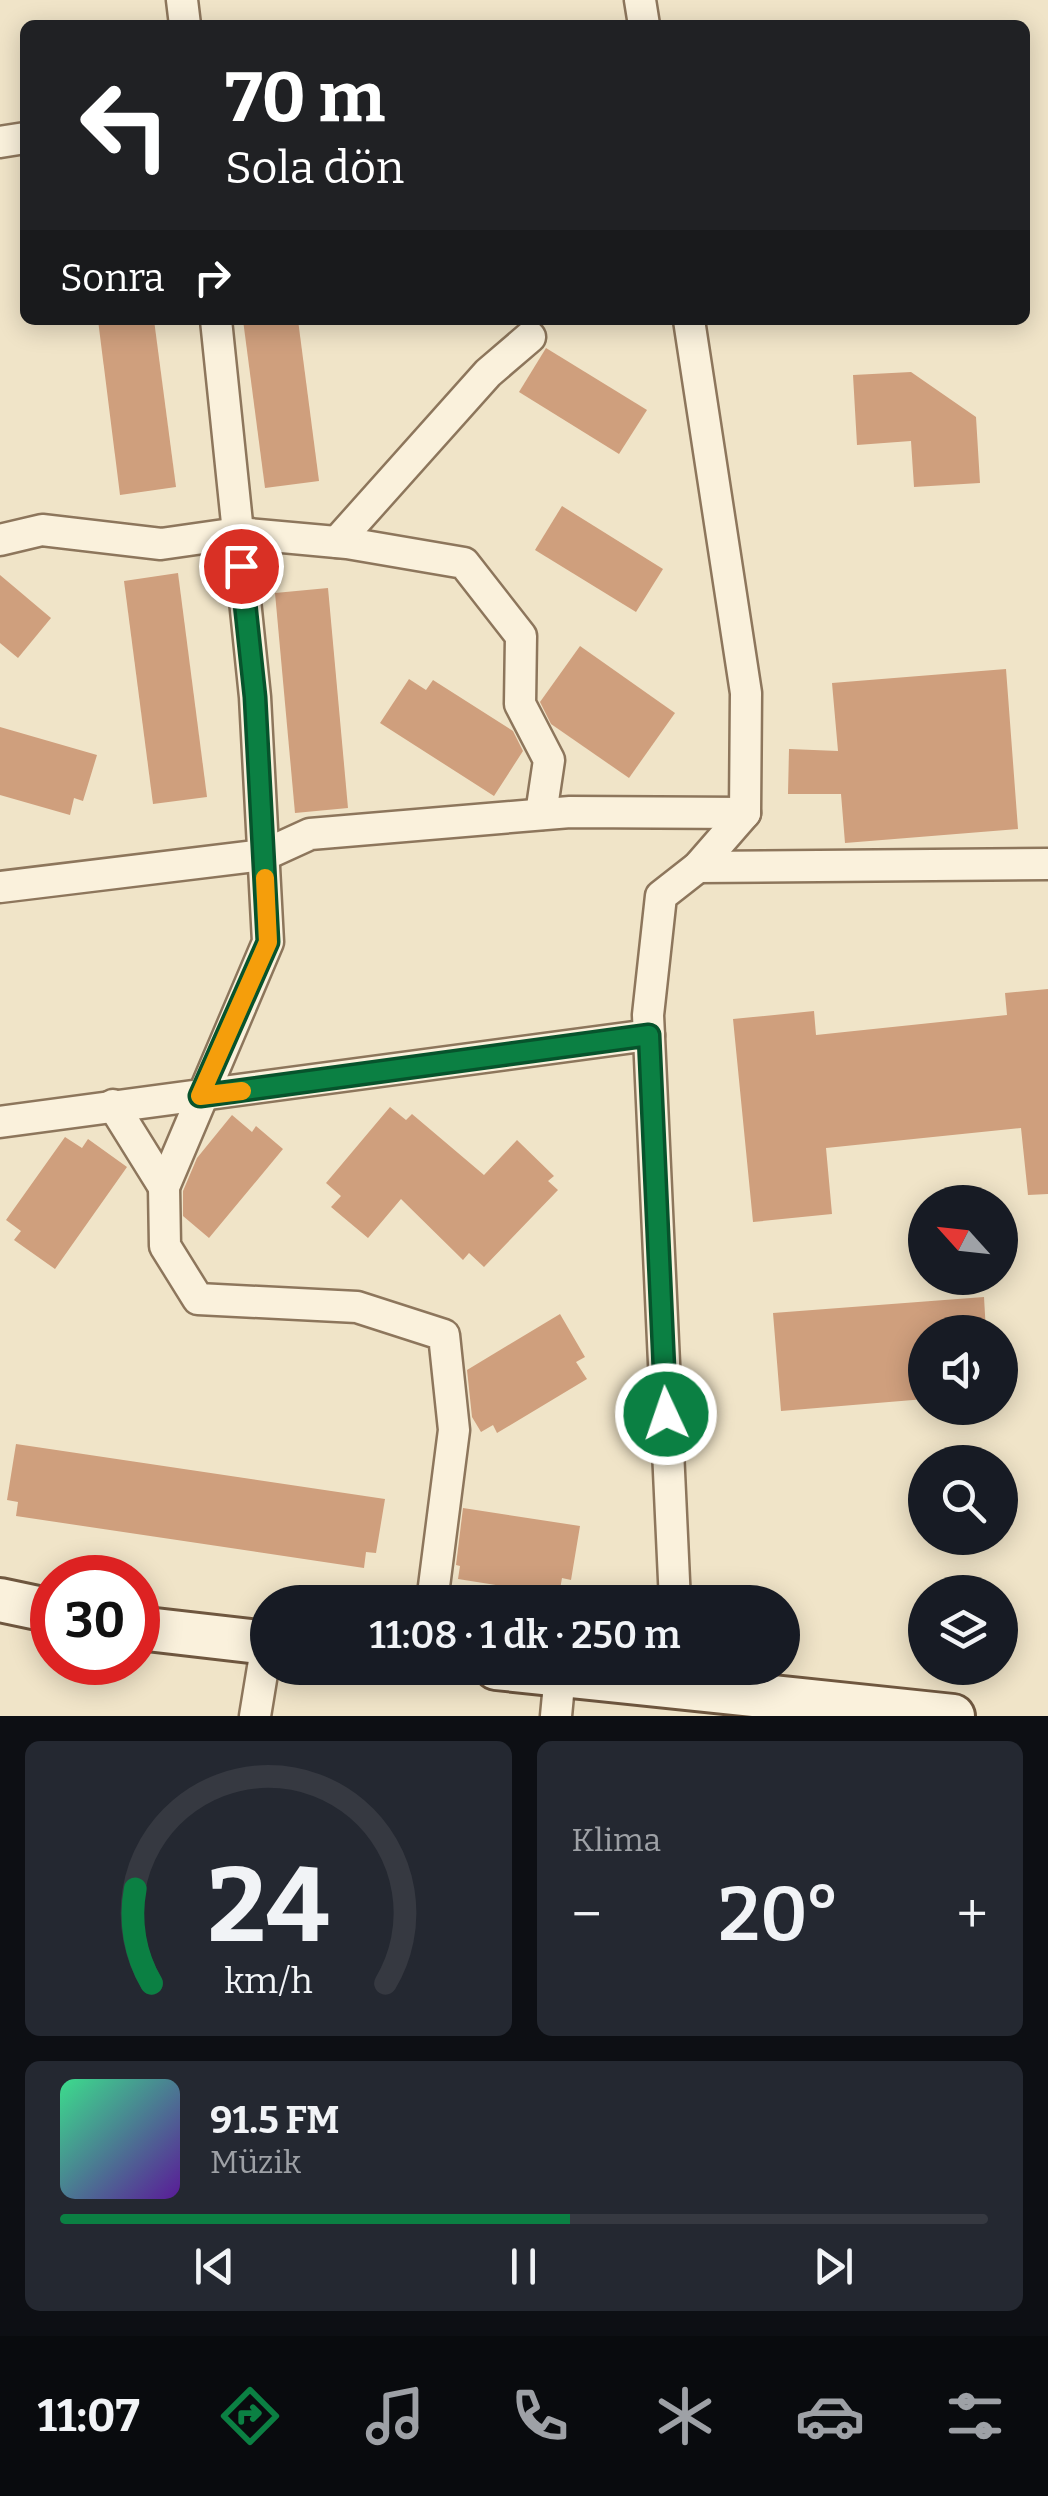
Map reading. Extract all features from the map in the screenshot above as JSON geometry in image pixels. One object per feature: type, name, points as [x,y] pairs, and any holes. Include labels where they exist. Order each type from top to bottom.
[{"type":"street","points":[[217,325],[255,697],[268,942],[164,1187],[165,1246],[198,1299],[357,1307],[444,1335],[454,1430],[434,1585]]},
{"type":"street","points":[[674,1585],[649,1035],[661,896],[698,867],[746,813],[746,694],[690,325]]},
{"type":"street","points":[[336,542],[488,373],[530,337]]},
{"type":"street","points":[[0,540],[42,530],[161,544],[238,533],[336,542],[464,563],[521,636],[520,704],[548,760],[541,814]]},
{"type":"street","points":[[0,887],[264,855],[310,834],[570,812],[746,813]]},
{"type":"street","points":[[698,867],[1048,864]]},
{"type":"street","points":[[0,1122],[649,1035]]},
{"type":"street","points":[[112,1105],[164,1187]]},
{"type":"street","points":[[0,1600],[30,1606]]},
{"type":"street","points":[[160,1631],[250,1641]]},
{"type":"street","points":[[255,1716],[260,1685]]},
{"type":"street","points":[[535,1685],[558,1695],[625,1685]]},
{"type":"street","points":[[727,1685],[895,1713],[953,1716]]},
{"type":"building","points":[[99,325],[155,325],[176,487],[120,495]]},
{"type":"building","points":[[244,325],[299,325],[319,481],[265,488]]},
{"type":"building","points":[[546,348],[647,410],[619,454],[519,392]]},
{"type":"building","points":[[911,372],[976,417],[980,483],[914,487],[911,441],[857,445],[853,375]]},
{"type":"building","points":[[562,506],[663,569],[636,612],[535,550]]},
{"type":"building","points":[[178,573],[207,797],[153,804],[124,581]]},
{"type":"building","points":[[0,575],[51,618],[18,658],[0,643]]},
{"type":"building","points":[[328,588],[348,808],[295,813],[275,593]]},
{"type":"building","points":[[580,646],[675,713],[629,778],[551,724],[540,702]]},
{"type":"building","points":[[1006,669],[1018,829],[845,843],[841,794],[788,794],[789,749],[838,751],[832,683]]},
{"type":"building","points":[[409,679],[426,690],[433,680],[513,731],[523,751],[494,796],[380,723]]},
{"type":"building","points":[[0,727],[97,755],[83,801],[74,798],[70,815],[0,795]]},
{"type":"building","points":[[1048,989],[1048,1194],[1028,1195],[1021,1128],[826,1148],[832,1214],[753,1222],[733,1019],[814,1011],[816,1035],[1007,1015],[1005,993]]},
{"type":"building","points":[[390,1107],[406,1120],[412,1114],[484,1175],[517,1140],[554,1176],[548,1181],[558,1190],[484,1267],[469,1253],[463,1260],[401,1199],[368,1238],[331,1207],[341,1196],[326,1183]]},
{"type":"building","points":[[232,1115],[252,1132],[256,1126],[283,1149],[209,1238],[183,1216],[183,1191],[197,1158]]},
{"type":"building","points":[[65,1137],[82,1148],[88,1139],[127,1167],[55,1269],[14,1240],[21,1231],[6,1220]]},
{"type":"building","points":[[984,1297],[985,1315],[908,1315],[908,1400],[781,1411],[773,1313]]},
{"type":"building","points":[[560,1314],[585,1357],[576,1362],[587,1379],[497,1433],[493,1425],[481,1432],[472,1417],[467,1370]]},
{"type":"building","points":[[16,1444],[385,1499],[376,1553],[366,1552],[364,1568],[16,1516],[18,1502],[7,1500]]},
{"type":"building","points":[[463,1508],[580,1526],[571,1580],[562,1578],[561,1585],[496,1585],[458,1579],[460,1566],[456,1565]]},
{"type":"slow traffic","points":[[242,1091],[200,1096],[268,942],[265,878]]},
{"type":"route","points":[[241,566],[255,697],[268,942],[200,1096],[649,1035],[666,1414]]}]
